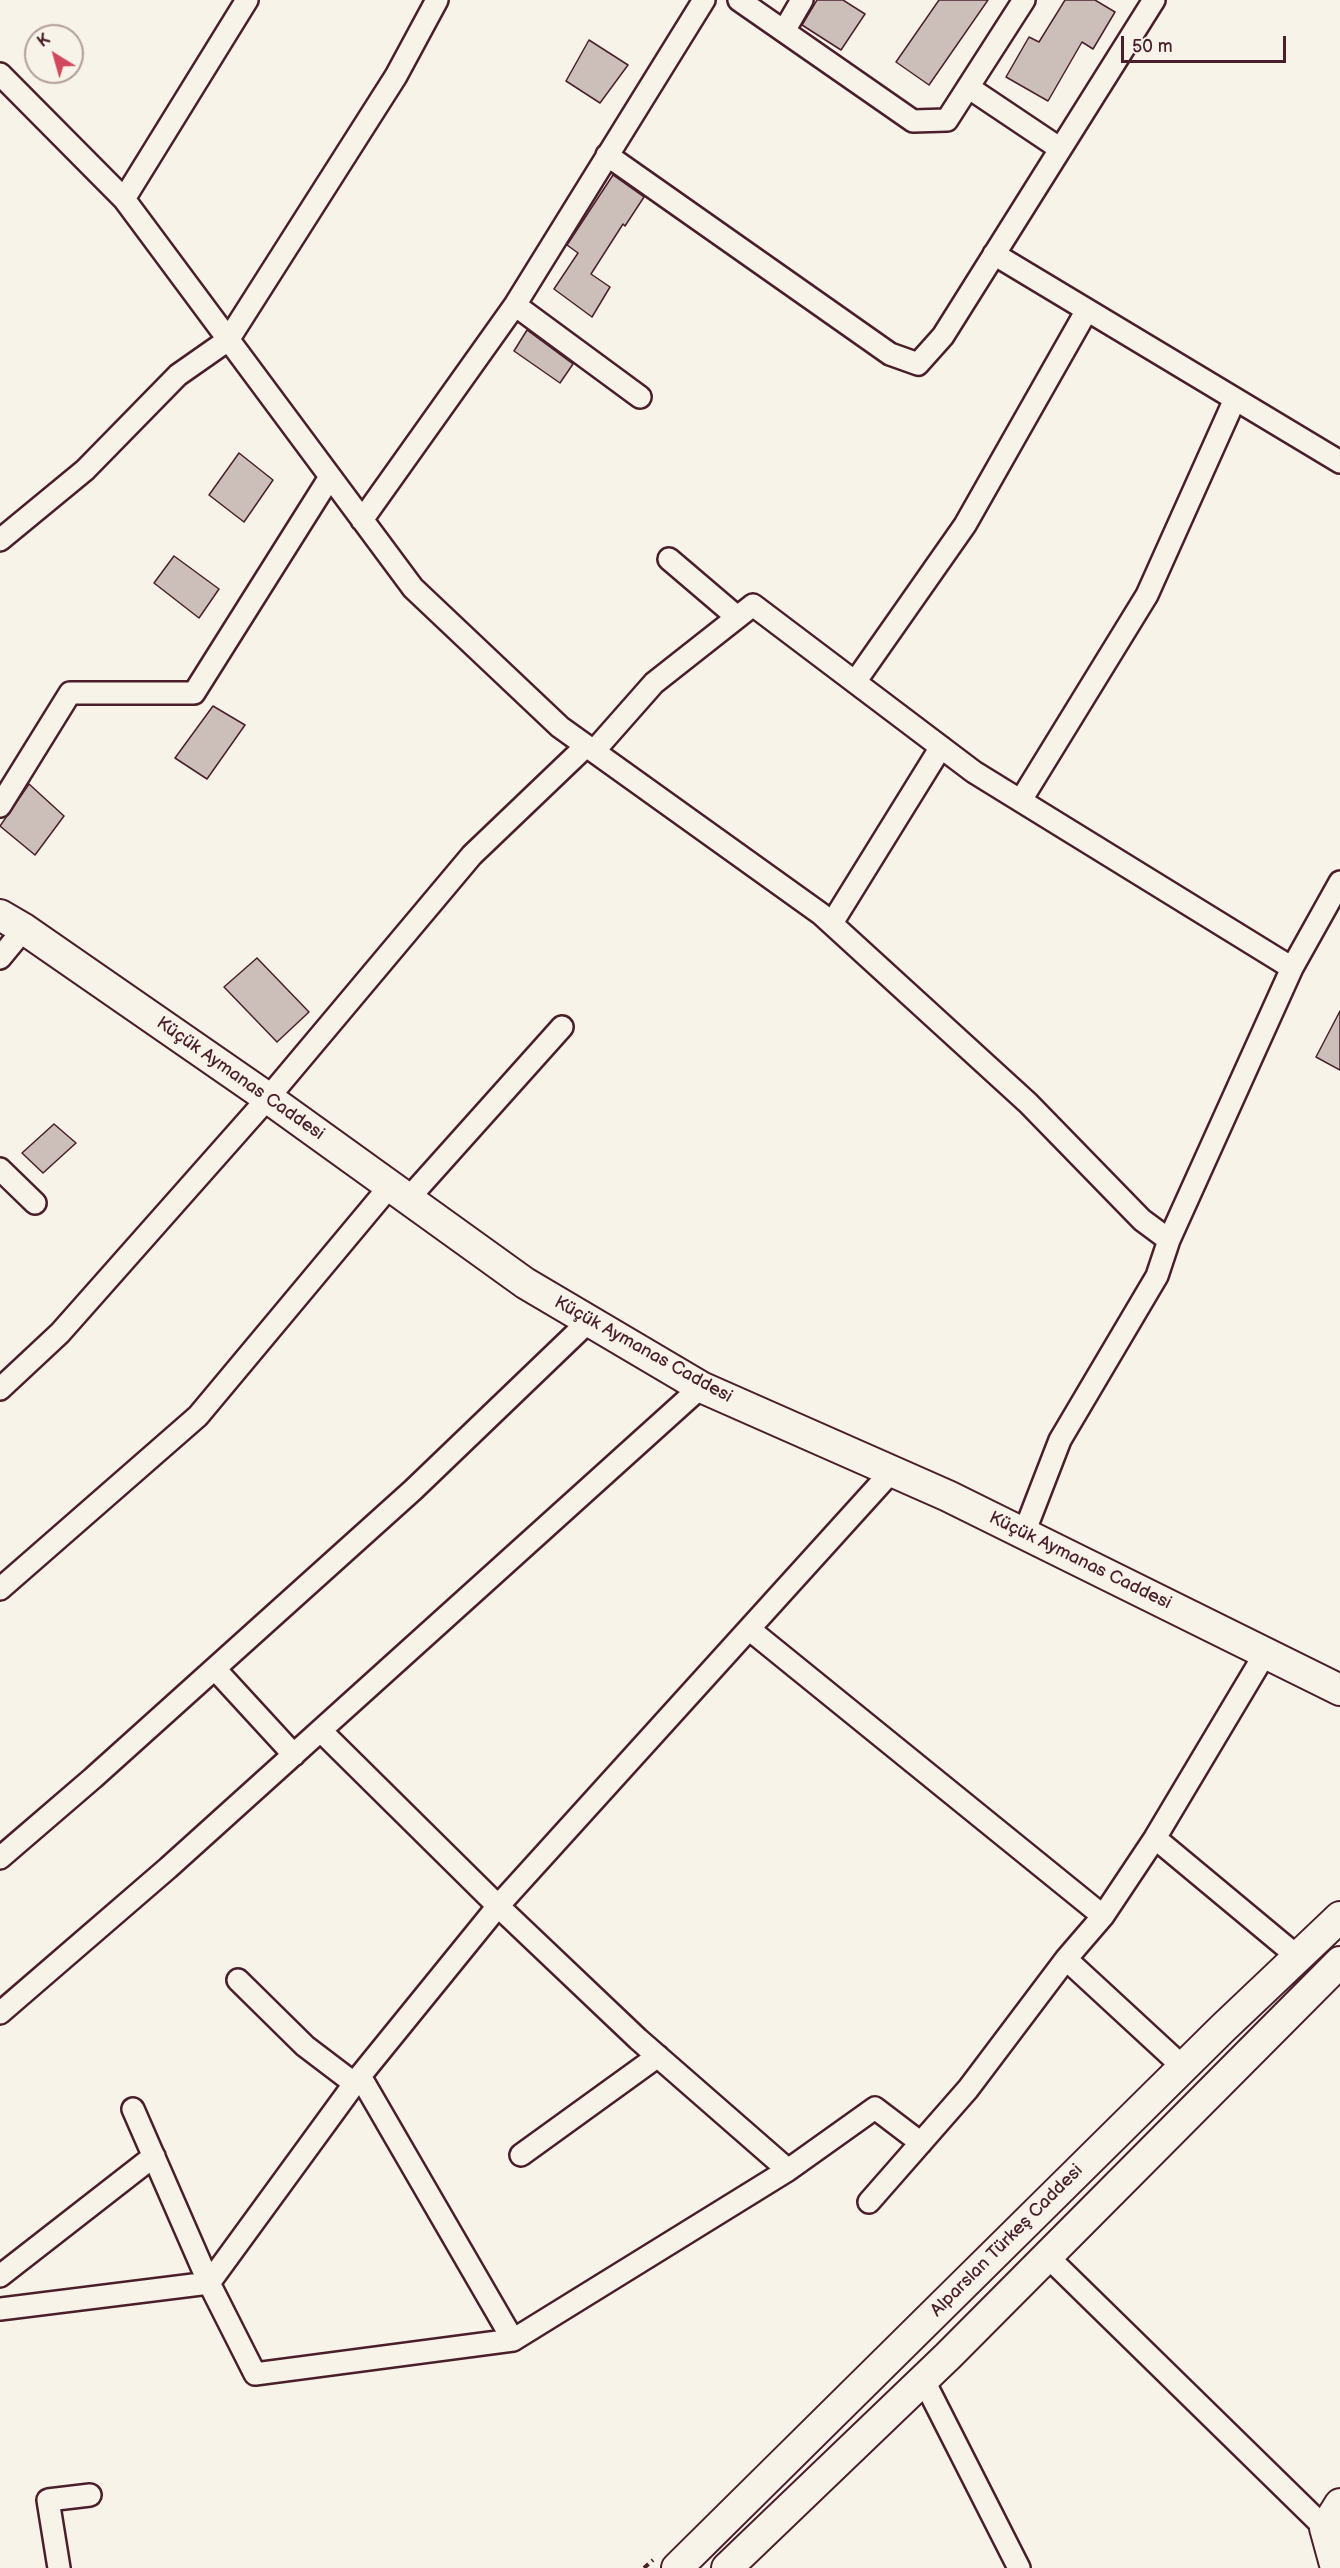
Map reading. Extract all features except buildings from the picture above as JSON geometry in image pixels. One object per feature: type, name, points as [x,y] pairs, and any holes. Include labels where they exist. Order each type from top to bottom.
[{"type":"main road","name":"Küçük Aymanas Caddesi","points":[[12,922],[268,1098],[525,1283],[701,1387],[892,1471],[1023,1533],[1340,1690]]},
{"type":"main road","name":"Alparslan Türkeş Caddesi","points":[[677,2568],[1183,2067],[1340,1917]]},
{"type":"main road","points":[[727,2568],[923,2379],[1337,1971]]},
{"type":"main road","points":[[1332,2516],[1336,2568]]},
{"type":"street","points":[[124,199],[247,0]]},
{"type":"street","points":[[0,540],[86,470],[178,375],[228,340],[396,76],[437,0]]},
{"type":"street","points":[[362,520],[515,305],[704,0]]},
{"type":"street","points":[[739,0],[913,121],[947,120],[1024,0]]},
{"type":"street","points":[[784,31],[802,0]]},
{"type":"street","points":[[607,154],[890,354],[918,364],[943,336],[1154,0]]},
{"type":"street","points":[[0,74],[124,199],[413,588],[560,727],[832,923],[1028,1103],[1142,1220],[1169,1240]]},
{"type":"street","points":[[968,87],[1059,148]]},
{"type":"street","points":[[994,254],[1340,462]]},
{"type":"street","points":[[515,305],[640,398]]},
{"type":"street","points":[[855,682],[965,525],[1087,310]]},
{"type":"street","points":[[1021,800],[1147,595],[1235,399]]},
{"type":"street","points":[[0,806],[70,693],[194,693],[330,477]]},
{"type":"street","points":[[669,559],[737,617]]},
{"type":"street","points":[[0,1389],[60,1333],[268,1098],[472,855],[590,748],[654,683],[753,605],[974,772],[1292,968]]},
{"type":"street","points":[[832,923],[941,747]]},
{"type":"street","points":[[1023,1533],[1060,1440],[1157,1276],[1169,1240],[1292,968],[1340,882]]},
{"type":"street","points":[[0,958],[12,922]]},
{"type":"street","points":[[0,1588],[198,1416],[399,1192],[562,1027]]},
{"type":"street","points":[[0,1169],[35,1203]]},
{"type":"street","points":[[0,1858],[215,1669],[413,1490],[589,1321]]},
{"type":"street","points":[[0,2013],[168,1868],[701,1387]]},
{"type":"street","points":[[0,2309],[209,2283],[358,2080],[498,1906],[892,1471]]},
{"type":"street","points":[[749,1629],[1103,1916]]},
{"type":"street","points":[[869,2202],[968,2089],[1066,1959],[1103,1916],[1155,1838],[1266,1652]]},
{"type":"street","points":[[215,1669],[294,1755]]},
{"type":"street","points":[[321,1731],[498,1906],[658,2056],[788,2170]]},
{"type":"street","points":[[1155,1838],[1298,1957]]},
{"type":"street","points":[[1066,1959],[1183,2067]]},
{"type":"street","points":[[238,1980],[305,2046],[358,2080],[513,2340]]},
{"type":"street","points":[[521,2155],[658,2056]]},
{"type":"street","points":[[133,2109],[209,2283],[255,2374],[513,2340],[788,2170],[875,2108],[921,2143]]},
{"type":"street","points":[[0,2276],[154,2156]]},
{"type":"street","points":[[1047,2256],[1332,2516]]},
{"type":"street","points":[[923,2379],[1018,2568]]},
{"type":"street","points":[[60,2568],[48,2500],[90,2495]]}]
